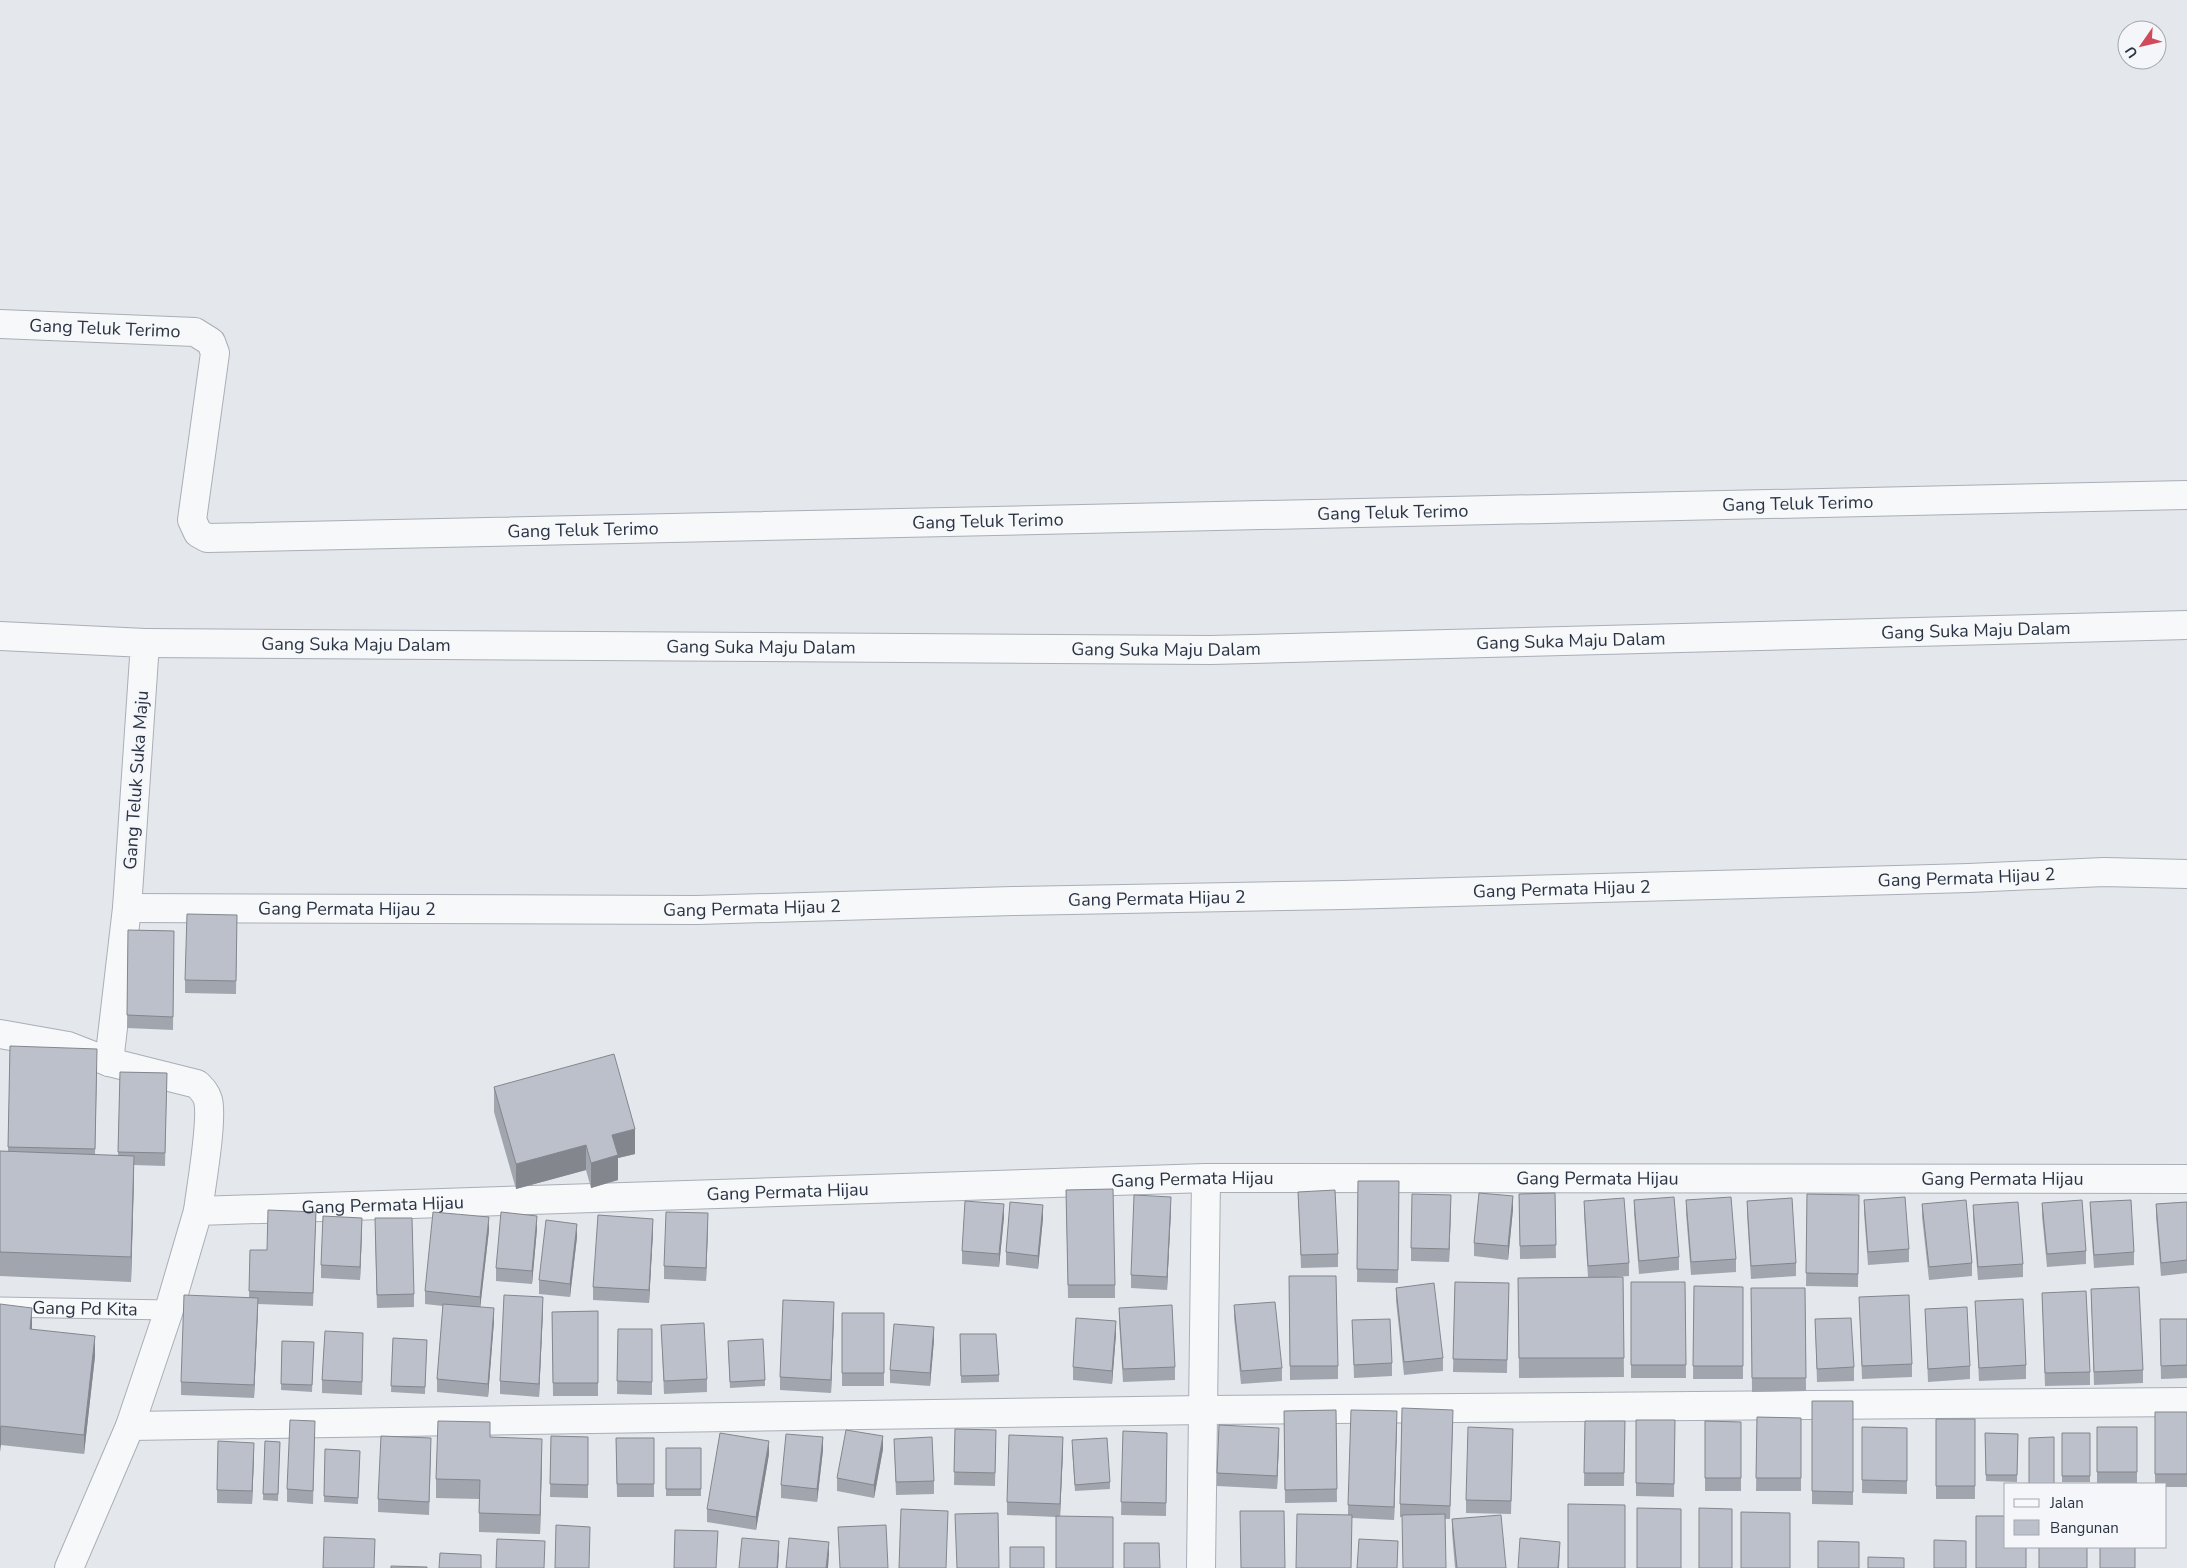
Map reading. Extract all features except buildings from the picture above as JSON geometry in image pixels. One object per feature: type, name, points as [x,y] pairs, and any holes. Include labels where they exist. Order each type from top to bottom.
[{"type":"street","name":"Gang Teluk Terimo","points":[[0,324],[195,332],[211,342],[215,353],[192,520],[198,532],[207,538],[2187,495]]},
{"type":"street","name":"Gang Suka Maju Dalam","points":[[146,643],[1210,650],[2187,625]]},
{"type":"street","points":[[0,636],[146,643]]},
{"type":"street","name":"Gang Teluk Suka Maju","points":[[109,1062],[127,908],[146,643]]},
{"type":"street","name":"Gang Permata Hijau 2","points":[[127,908],[697,910],[1354,895],[1969,878],[2104,872],[2187,874]]},
{"type":"street","points":[[0,1034],[68,1046],[109,1062],[197,1084],[204,1091],[208,1102],[208,1119],[198,1211],[170,1310],[130,1426],[68,1568]]},
{"type":"street","points":[[1201,1568],[1206,1178]]},
{"type":"street","name":"Gang Permata Hijau","points":[[198,1211],[1206,1178],[2187,1179]]},
{"type":"street","points":[[130,1426],[1204,1410],[2187,1402]]},
{"type":"lane","name":"Gang Pd Kita","points":[[0,1307],[170,1310]]}]
